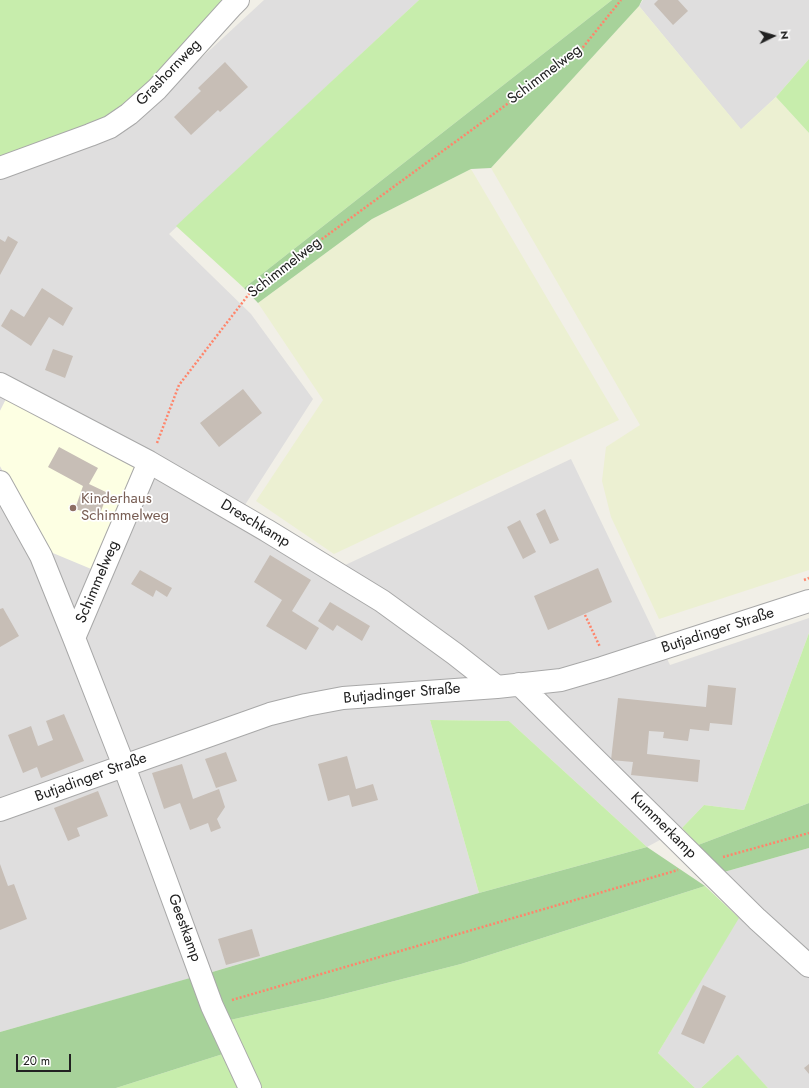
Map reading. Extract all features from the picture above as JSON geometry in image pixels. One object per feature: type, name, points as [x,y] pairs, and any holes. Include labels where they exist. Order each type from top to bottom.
[{"type":"street","name":"Grashornweg","points":[[0,168],[110,127],[129,114],[157,89],[238,0]]},
{"type":"street","name":"Dreschkamp","points":[[0,384],[149,462],[266,530],[382,601],[455,654],[497,687]]},
{"type":"street","name":"Schimmelweg","points":[[74,638],[149,462]]},
{"type":"street","name":"Geestkamp","points":[[0,482],[41,556],[124,766],[212,1006],[250,1088]]},
{"type":"street","name":"Butjadinger Straße","points":[[0,810],[270,714],[343,698],[497,687],[561,680],[809,601]]},
{"type":"street","name":"Kummerkamp","points":[[519,684],[758,919],[809,966]]},
{"type":"path","name":"Schimmelweg","points":[[149,462],[179,384],[252,290],[580,51],[621,0]]},
{"type":"path","points":[[585,615],[600,648]]},
{"type":"path","points":[[212,1006],[701,863],[809,833]]},
{"type":"shaded area","points":[[264,0],[419,0],[169,234],[251,314],[313,399],[234,522],[324,575],[571,459],[670,665],[809,618],[809,633],[744,810],[704,805],[682,828],[647,847],[509,721],[430,720],[479,893],[209,973],[0,1032],[0,466],[48,551],[7,398],[0,411],[0,178],[119,134]]},
{"type":"shaded area","points":[[643,0],[809,0],[809,59],[776,97],[741,130],[639,6]]},
{"type":"shaded area","points":[[639,6],[741,129],[776,97],[809,133],[809,570],[659,619],[611,517],[602,481],[606,447],[640,425],[491,168]]},
{"type":"shaded area","points":[[471,169],[619,420],[334,554],[256,501],[323,400],[258,303],[372,219]]},
{"type":"shaded area","name":"Kinderhaus Schimmelweg","points":[[7,397],[139,465],[96,571],[48,551],[0,466],[0,411]]},
{"type":"shaded area","points":[[809,848],[809,1088],[768,1088],[737,1055],[701,1088],[695,1088],[658,1053],[750,898],[724,872]]},
{"type":"green space","points":[[0,0],[228,0],[134,100],[86,130],[0,161]]},
{"type":"green space","points":[[419,0],[612,0],[244,288],[176,226]]},
{"type":"green space","points":[[612,0],[642,0],[639,6],[491,168],[471,169],[372,219],[258,303],[244,288]]},
{"type":"green space","points":[[809,59],[809,133],[776,97]]},
{"type":"green space","points":[[809,633],[809,803],[698,845],[682,828],[704,805],[744,810]]},
{"type":"green space","points":[[430,720],[509,721],[647,847],[479,893]]},
{"type":"green space","points":[[809,803],[809,848],[724,872],[698,845]]},
{"type":"green space","points":[[647,847],[705,886],[461,964],[324,999],[230,1020],[209,973],[479,893]]},
{"type":"green space","points":[[705,886],[739,918],[658,1053],[695,1088],[262,1088],[230,1020],[324,999],[461,964]]},
{"type":"green space","points":[[190,978],[223,1054],[116,1088],[0,1088],[0,1032]]},
{"type":"green space","points":[[223,1054],[238,1088],[116,1088]]},
{"type":"green space","points":[[737,1055],[768,1088],[701,1088]]},
{"type":"building","points":[[658,0],[678,0],[688,11],[673,25],[654,4]]},
{"type":"building","points":[[225,62],[248,87],[220,112],[218,110],[191,135],[174,117],[201,91],[198,88]]},
{"type":"building","points":[[8,236],[18,242],[0,275],[0,239],[5,242]]},
{"type":"building","points":[[42,288],[73,308],[63,326],[49,317],[31,346],[1,326],[11,309],[24,317]]},
{"type":"building","points":[[53,349],[73,356],[65,378],[45,370]]},
{"type":"building","points":[[243,389],[262,413],[219,447],[200,423]]},
{"type":"building","points":[[59,447],[98,468],[89,484],[108,493],[99,516],[75,509],[83,486],[48,467]]},
{"type":"building","points":[[545,509],[559,540],[550,544],[536,514]]},
{"type":"building","points":[[520,520],[536,552],[523,559],[507,527]]},
{"type":"building","points":[[270,555],[311,580],[292,611],[319,628],[306,650],[266,626],[282,600],[254,582]]},
{"type":"building","points":[[598,568],[612,602],[548,630],[534,596]]},
{"type":"building","points":[[140,570],[172,588],[167,597],[156,590],[153,597],[131,584]]},
{"type":"building","points":[[330,602],[370,626],[362,641],[337,625],[333,631],[318,621]]},
{"type":"building","points":[[3,608],[19,636],[0,647],[0,609]]},
{"type":"building","points":[[708,685],[736,688],[732,725],[710,723],[709,731],[690,729],[688,741],[663,738],[664,732],[649,731],[647,754],[700,760],[698,782],[631,775],[633,762],[611,760],[618,698],[706,707]]},
{"type":"building","points":[[64,714],[84,761],[41,778],[37,767],[23,773],[8,735],[31,726],[38,746],[53,740],[46,721]]},
{"type":"building","points":[[226,752],[237,781],[216,788],[205,759]]},
{"type":"building","points":[[347,756],[356,789],[373,784],[378,800],[352,807],[349,795],[328,801],[318,764]]},
{"type":"building","points":[[182,764],[193,799],[219,789],[225,807],[217,819],[221,828],[211,832],[208,823],[190,830],[180,803],[164,809],[152,773]]},
{"type":"building","points":[[98,791],[108,816],[77,828],[80,836],[68,841],[54,808]]},
{"type":"building","points":[[0,864],[8,886],[14,884],[27,919],[0,930]]},
{"type":"building","points":[[252,929],[260,956],[226,965],[218,939]]},
{"type":"building","points":[[703,985],[726,996],[704,1044],[681,1034]]},
{"type":"building","points":[[809,1064],[809,1074],[804,1068]]},
{"type":"place","name":"Kinderhaus Schimmelweg","points":[[73,508]]}]
